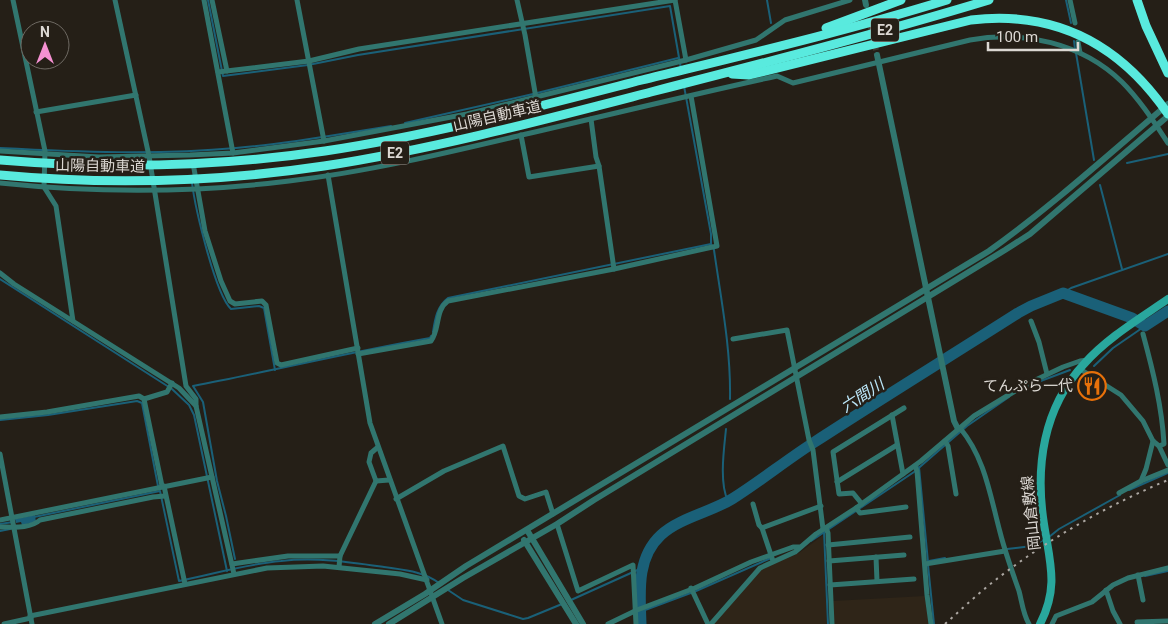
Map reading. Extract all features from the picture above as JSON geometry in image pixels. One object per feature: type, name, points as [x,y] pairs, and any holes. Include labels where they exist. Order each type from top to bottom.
[{"type":"highway","points":[[779,46],[901,0]]},
{"type":"highway","name":"山陽自動車道","points":[[0,160],[81,164],[164,165],[221,162],[325,151],[404,137],[488,118],[779,46],[947,0]]},
{"type":"highway","name":"山陽自動車道","points":[[0,176],[100,182],[163,180],[255,174],[325,166],[399,153],[492,132],[723,74],[782,63],[989,0]]},
{"type":"highway","points":[[1137,0],[1146,26],[1168,73]]},
{"type":"highway","points":[[782,63],[963,22],[994,18],[1014,18],[1061,27],[1105,49],[1124,64],[1164,102],[1168,115]]},
{"type":"main road","name":"岡山倉敷線","points":[[1040,624],[1048,608],[1051,594],[1052,569],[1040,486],[1043,446],[1050,421],[1058,403],[1088,360],[1106,343],[1168,299]]},
{"type":"street","points":[[13,0],[45,152],[44,187],[56,206],[73,321]]},
{"type":"street","points":[[115,0],[155,190],[186,386],[196,399],[208,478],[234,573]]},
{"type":"street","points":[[204,0],[222,72]]},
{"type":"street","points":[[212,0],[233,150]]},
{"type":"street","points":[[297,0],[323,138]]},
{"type":"street","points":[[517,0],[535,95]]},
{"type":"street","points":[[0,151],[190,155],[423,123],[676,62],[756,40],[786,20],[850,0]]},
{"type":"street","points":[[1070,0],[1075,23]]},
{"type":"street","points":[[222,72],[310,63],[359,50],[522,27],[672,1],[684,60]]},
{"type":"street","points":[[0,183],[44,187],[155,190],[282,182],[410,160],[777,76],[793,83],[993,36],[1021,36],[1038,39],[1077,52],[1105,68],[1121,82],[1152,118],[1168,143]]},
{"type":"street","points":[[1077,52],[1078,42]]},
{"type":"street","points":[[877,54],[954,421],[977,452],[983,468],[1005,550],[1020,594],[1025,618],[1029,624]]},
{"type":"street","points":[[36,112],[136,95]]},
{"type":"street","points":[[190,155],[194,188],[221,281],[230,301],[236,304],[262,301],[266,305],[277,363],[281,365],[358,351],[431,341],[435,336],[441,310],[448,301],[717,246],[687,96]]},
{"type":"street","points":[[389,624],[432,594],[437,586],[520,534],[989,251],[1024,226],[1152,118],[1164,102]]},
{"type":"street","points":[[375,624],[443,590],[557,524],[1030,234],[1168,115]]},
{"type":"street","points":[[591,119],[613,266]]},
{"type":"street","points":[[521,135],[529,177],[599,166]]},
{"type":"street","points":[[328,175],[370,423],[442,624]]},
{"type":"street","points":[[0,273],[14,284],[187,395],[196,406]]},
{"type":"street","points":[[1031,321],[1039,342],[1046,374]]},
{"type":"street","points":[[733,339],[787,330],[809,440],[813,450],[826,530],[832,624]]},
{"type":"street","points":[[1143,334],[1156,384],[1163,424],[1164,444],[1159,446]]},
{"type":"street","points":[[608,624],[636,610],[692,590],[772,557],[790,554],[857,510],[862,504],[903,474],[916,468],[1002,397],[1046,374],[1080,360],[1088,360]]},
{"type":"street","points":[[1080,369],[1121,395],[1143,421],[1152,441],[1159,446],[1168,465]]},
{"type":"street","points":[[0,416],[47,412],[139,396],[144,399],[167,392],[171,386]]},
{"type":"street","points":[[144,399],[162,496],[184,581]]},
{"type":"street","points":[[862,504],[854,493],[839,494],[833,452],[904,408]]},
{"type":"street","points":[[892,415],[903,474]]},
{"type":"street","points":[[1141,481],[1146,469],[1152,441]]},
{"type":"street","points":[[947,443],[956,494]]},
{"type":"street","points":[[837,482],[897,445]]},
{"type":"street","points":[[396,499],[444,471],[503,446],[519,496],[525,499],[546,492],[553,514]]},
{"type":"street","points":[[340,561],[376,481],[369,462],[371,453],[378,447]]},
{"type":"street","points":[[0,454],[31,620]]},
{"type":"street","points":[[916,468],[931,624]]},
{"type":"street","points":[[1119,493],[1141,481],[1168,470]]},
{"type":"street","points":[[0,527],[13,522],[160,486],[208,478]]},
{"type":"street","points":[[376,481],[389,480]]},
{"type":"street","points":[[0,520],[13,522],[22,527],[36,524],[40,520],[162,496]]},
{"type":"street","points":[[753,504],[759,526],[762,528],[772,557]]},
{"type":"street","points":[[762,528],[821,506]]},
{"type":"street","points":[[857,510],[860,513],[906,506]]},
{"type":"street","points":[[557,524],[578,591],[632,565],[636,624]]},
{"type":"street","points":[[527,530],[566,601],[576,624]]},
{"type":"street","points":[[520,534],[583,624]]},
{"type":"street","points":[[828,545],[910,537]]},
{"type":"street","points":[[925,564],[1005,550]]},
{"type":"street","points":[[829,561],[904,555]]},
{"type":"street","points":[[232,565],[288,556],[340,561],[427,579]]},
{"type":"street","points":[[692,590],[709,624],[772,557]]},
{"type":"street","points":[[876,557],[877,581]]},
{"type":"street","points":[[4,624],[31,620],[184,581],[286,566],[308,566],[340,561]]},
{"type":"street","points":[[1052,624],[1056,616],[1092,602],[1117,583],[1138,574],[1168,568]]},
{"type":"street","points":[[1138,574],[1143,600]]},
{"type":"street","points":[[830,585],[914,578]]},
{"type":"street","points":[[1106,590],[1113,611],[1120,624]]},
{"type":"street","points":[[1137,622],[1168,621]]},
{"type":"shaded area","points":[[822,536],[827,624],[713,624],[762,569],[799,553]]},
{"type":"shaded area","points":[[925,596],[929,624],[833,624],[833,601]]},
{"type":"water","points":[[35,515],[36,522],[22,525],[21,522],[16,523],[15,519]]},
{"type":"waterway","points":[[208,0],[223,76],[308,65],[358,55],[670,6],[681,69]]},
{"type":"waterway","points":[[767,0],[771,23]]},
{"type":"waterway","points":[[1066,0],[1071,23]]},
{"type":"waterway","points":[[1074,41],[1075,49]]},
{"type":"waterway","points":[[1076,53],[1094,160]]},
{"type":"waterway","points":[[405,123],[678,58]]},
{"type":"waterway","points":[[684,86],[711,234],[711,244],[714,250],[727,343],[730,399]]},
{"type":"waterway","points":[[0,148],[59,151],[177,152],[275,144],[391,126]]},
{"type":"waterway","points":[[1127,163],[1168,154]]},
{"type":"waterway","points":[[192,183],[201,229],[212,269],[225,300],[231,309],[259,306],[264,308],[275,370]]},
{"type":"waterway","points":[[1100,185],[1122,269]]},
{"type":"waterway","points":[[433,332],[439,309],[448,298],[711,244]]},
{"type":"waterway","points":[[1063,293],[1071,288],[1168,254]]},
{"type":"waterway","points":[[0,279],[172,389],[189,405],[194,415],[227,571]]},
{"type":"waterway","name":"六間川","points":[[641,624],[640,588],[643,565],[653,544],[668,529],[732,499],[810,445],[1018,313],[1063,293],[1132,318],[1145,326],[1168,311]]},
{"type":"waterway","points":[[1094,366],[1113,348],[1145,326]]},
{"type":"waterway","points":[[235,559],[217,481],[203,402],[193,386],[430,338],[431,336]]},
{"type":"waterway","points":[[1018,392],[1070,370]]},
{"type":"waterway","points":[[811,541],[914,472],[967,426],[1009,397]]},
{"type":"waterway","points":[[0,420],[48,415],[137,401],[142,403],[158,486]]},
{"type":"waterway","points":[[726,429],[723,476],[725,494],[728,501]]},
{"type":"waterway","points":[[919,467],[928,562]]},
{"type":"waterway","points":[[1129,490],[1168,473]]},
{"type":"waterway","points":[[34,517],[160,491],[179,581],[256,564],[320,560],[406,570],[420,573],[439,583]]},
{"type":"waterway","points":[[1049,537],[1059,529],[1120,495]]},
{"type":"waterway","points":[[0,524],[13,522]]},
{"type":"waterway","points":[[0,531],[10,529]]},
{"type":"waterway","points":[[824,532],[828,624]]},
{"type":"waterway","points":[[1007,549],[1032,546],[1045,539]]},
{"type":"waterway","points":[[637,613],[696,591],[771,558]]},
{"type":"waterway","points":[[929,561],[945,558]]},
{"type":"waterway","points":[[928,565],[934,624]]},
{"type":"waterway","points":[[571,600],[642,568]]},
{"type":"waterway","points":[[1145,576],[1168,571]]},
{"type":"waterway","points":[[448,590],[463,600],[523,619],[562,604]]},
{"type":"tunnel","points":[[867,9],[877,55]]},
{"type":"railway","points":[[945,624],[990,584],[1044,545],[1105,510],[1168,480]]},
{"type":"place","name":"てんぷら一代","points":[[1092,386]]}]
